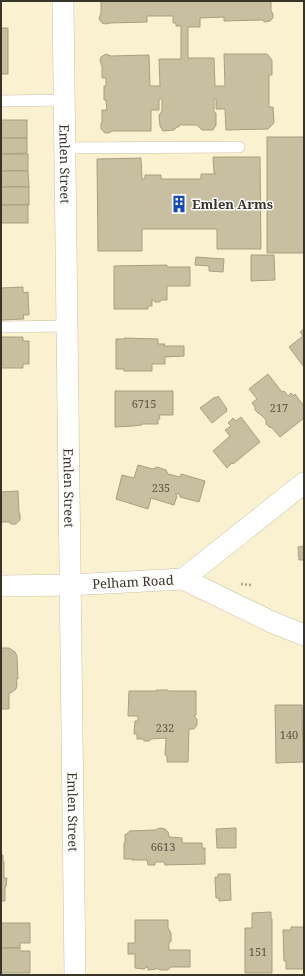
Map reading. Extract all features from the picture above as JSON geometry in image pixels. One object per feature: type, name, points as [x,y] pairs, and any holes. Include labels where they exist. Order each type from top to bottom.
[{"type":"street","name":"Emlen Street","points":[[63,1],[75,975]]},
{"type":"street","name":"Pelham Road","points":[[1,586],[70,585],[183,579],[304,483]]},
{"type":"street","points":[[183,579],[274,623],[304,635]]},
{"type":"lane","points":[[1,102],[64,100]]},
{"type":"lane","points":[[65,148],[239,147]]},
{"type":"lane","points":[[2,327],[67,326]]},
{"type":"building","points":[[99,1],[271,1],[273,18],[270,21],[224,21],[224,17],[200,18],[200,27],[188,27],[188,58],[214,58],[215,86],[225,86],[224,54],[267,54],[272,60],[272,75],[269,75],[269,107],[273,107],[274,123],[268,129],[226,130],[225,109],[216,109],[216,99],[214,99],[216,125],[213,130],[202,130],[197,125],[179,125],[179,127],[174,130],[163,131],[160,126],[159,115],[162,111],[162,99],[159,99],[159,110],[151,110],[151,131],[112,131],[105,133],[101,129],[101,124],[102,110],[107,110],[106,100],[104,100],[104,86],[106,86],[106,78],[102,78],[101,57],[106,54],[111,56],[149,55],[150,86],[160,86],[159,59],[181,59],[181,26],[176,26],[176,23],[173,23],[173,16],[147,16],[147,22],[102,23],[99,19],[101,13],[101,3]]},
{"type":"building","points":[[1,28],[8,28],[8,74],[1,74]]},
{"type":"building","points":[[1,120],[27,120],[27,138],[1,138]]},
{"type":"building","points":[[267,137],[304,137],[304,253],[267,253]]},
{"type":"building","points":[[1,138],[27,138],[27,153],[1,154]]},
{"type":"building","points":[[1,154],[28,154],[28,171],[1,171]]},
{"type":"building","name":"Emlen Arms","points":[[213,157],[260,157],[261,249],[217,249],[217,229],[142,229],[142,251],[98,251],[97,159],[141,158],[142,179],[145,179],[145,175],[161,175],[161,179],[201,179],[201,174],[216,174],[214,173]]},
{"type":"building","points":[[1,171],[28,171],[29,187],[1,187]]},
{"type":"building","points":[[1,187],[29,187],[29,205],[1,205]]},
{"type":"building","points":[[1,205],[28,205],[28,223],[1,223]]},
{"type":"building","points":[[251,255],[274,255],[275,280],[251,281]]},
{"type":"building","points":[[196,257],[224,259],[223,272],[209,271],[209,266],[195,265]]},
{"type":"building","points":[[167,265],[167,267],[190,267],[190,286],[167,286],[167,300],[155,302],[152,299],[152,306],[148,306],[148,309],[114,309],[114,266]]},
{"type":"building","points":[[23,287],[23,293],[28,292],[29,315],[23,315],[24,319],[1,320],[1,288]]},
{"type":"building","points":[[304,329],[304,367],[289,347],[303,336],[300,332]]},
{"type":"building","points":[[1,337],[23,337],[23,341],[29,341],[29,364],[23,364],[23,368],[1,368]]},
{"type":"building","points":[[116,339],[158,339],[158,344],[165,344],[164,346],[184,346],[184,356],[165,357],[165,364],[152,364],[152,371],[124,371],[124,369],[116,369]]},
{"type":"building","points":[[268,374],[282,392],[284,391],[288,396],[291,393],[293,396],[295,394],[304,406],[304,418],[280,437],[266,424],[266,420],[255,410],[252,403],[257,399],[249,389]]},
{"type":"building","points":[[115,391],[173,391],[173,415],[159,415],[160,419],[158,419],[158,424],[115,427]]},
{"type":"building","points":[[218,396],[227,411],[212,423],[200,408]]},
{"type":"building","points":[[241,417],[260,442],[227,468],[213,451],[230,436],[225,430],[231,426],[228,423],[233,418],[236,421]]},
{"type":"building","points":[[138,465],[153,469],[157,467],[166,470],[168,474],[180,477],[181,474],[205,481],[199,502],[180,497],[180,495],[176,493],[177,496],[174,505],[151,498],[148,509],[116,499],[122,475],[134,478]]},
{"type":"building","points":[[18,491],[20,520],[16,524],[1,522],[1,492]]},
{"type":"building","points":[[304,546],[304,560],[299,560],[298,547]]},
{"type":"building","points":[[1,648],[9,648],[15,652],[17,656],[18,679],[16,679],[16,689],[9,693],[9,709],[1,709]]},
{"type":"building","points":[[129,691],[196,691],[196,715],[194,716],[197,719],[197,725],[194,729],[189,729],[188,762],[167,762],[167,756],[165,755],[166,738],[144,741],[143,739],[137,739],[137,734],[134,734],[135,721],[138,721],[138,716],[128,716]]},
{"type":"building","points":[[275,705],[302,705],[303,762],[276,763]]},
{"type":"building","points":[[160,828],[165,829],[168,832],[169,837],[182,838],[182,843],[202,843],[202,848],[205,848],[205,864],[165,865],[164,862],[155,862],[155,865],[148,865],[147,860],[124,859],[125,835],[130,831],[155,830]]},
{"type":"building","points":[[236,828],[236,848],[217,848],[216,829]]},
{"type":"building","points":[[1,855],[3,855],[4,862],[4,878],[7,878],[5,887],[5,901],[1,901]]},
{"type":"building","points":[[218,874],[230,874],[231,900],[219,901],[219,898],[216,898],[215,877],[218,877]]},
{"type":"building","points":[[271,912],[272,973],[245,973],[245,928],[252,928],[252,913]]},
{"type":"building","points":[[135,920],[168,920],[168,928],[171,933],[169,950],[190,950],[190,967],[171,967],[168,970],[156,968],[148,970],[148,967],[144,969],[135,968],[135,954],[128,954],[128,943],[135,943]]},
{"type":"building","points":[[1,923],[30,923],[30,943],[20,943],[20,948],[1,948]]},
{"type":"building","points":[[291,927],[304,927],[304,969],[286,969],[286,961],[284,961],[283,930],[291,930]]},
{"type":"building","points":[[1,948],[20,948],[20,951],[30,951],[30,973],[1,973]]},
{"type":"place","name":"Emlen Arms","points":[[179,204]]}]
